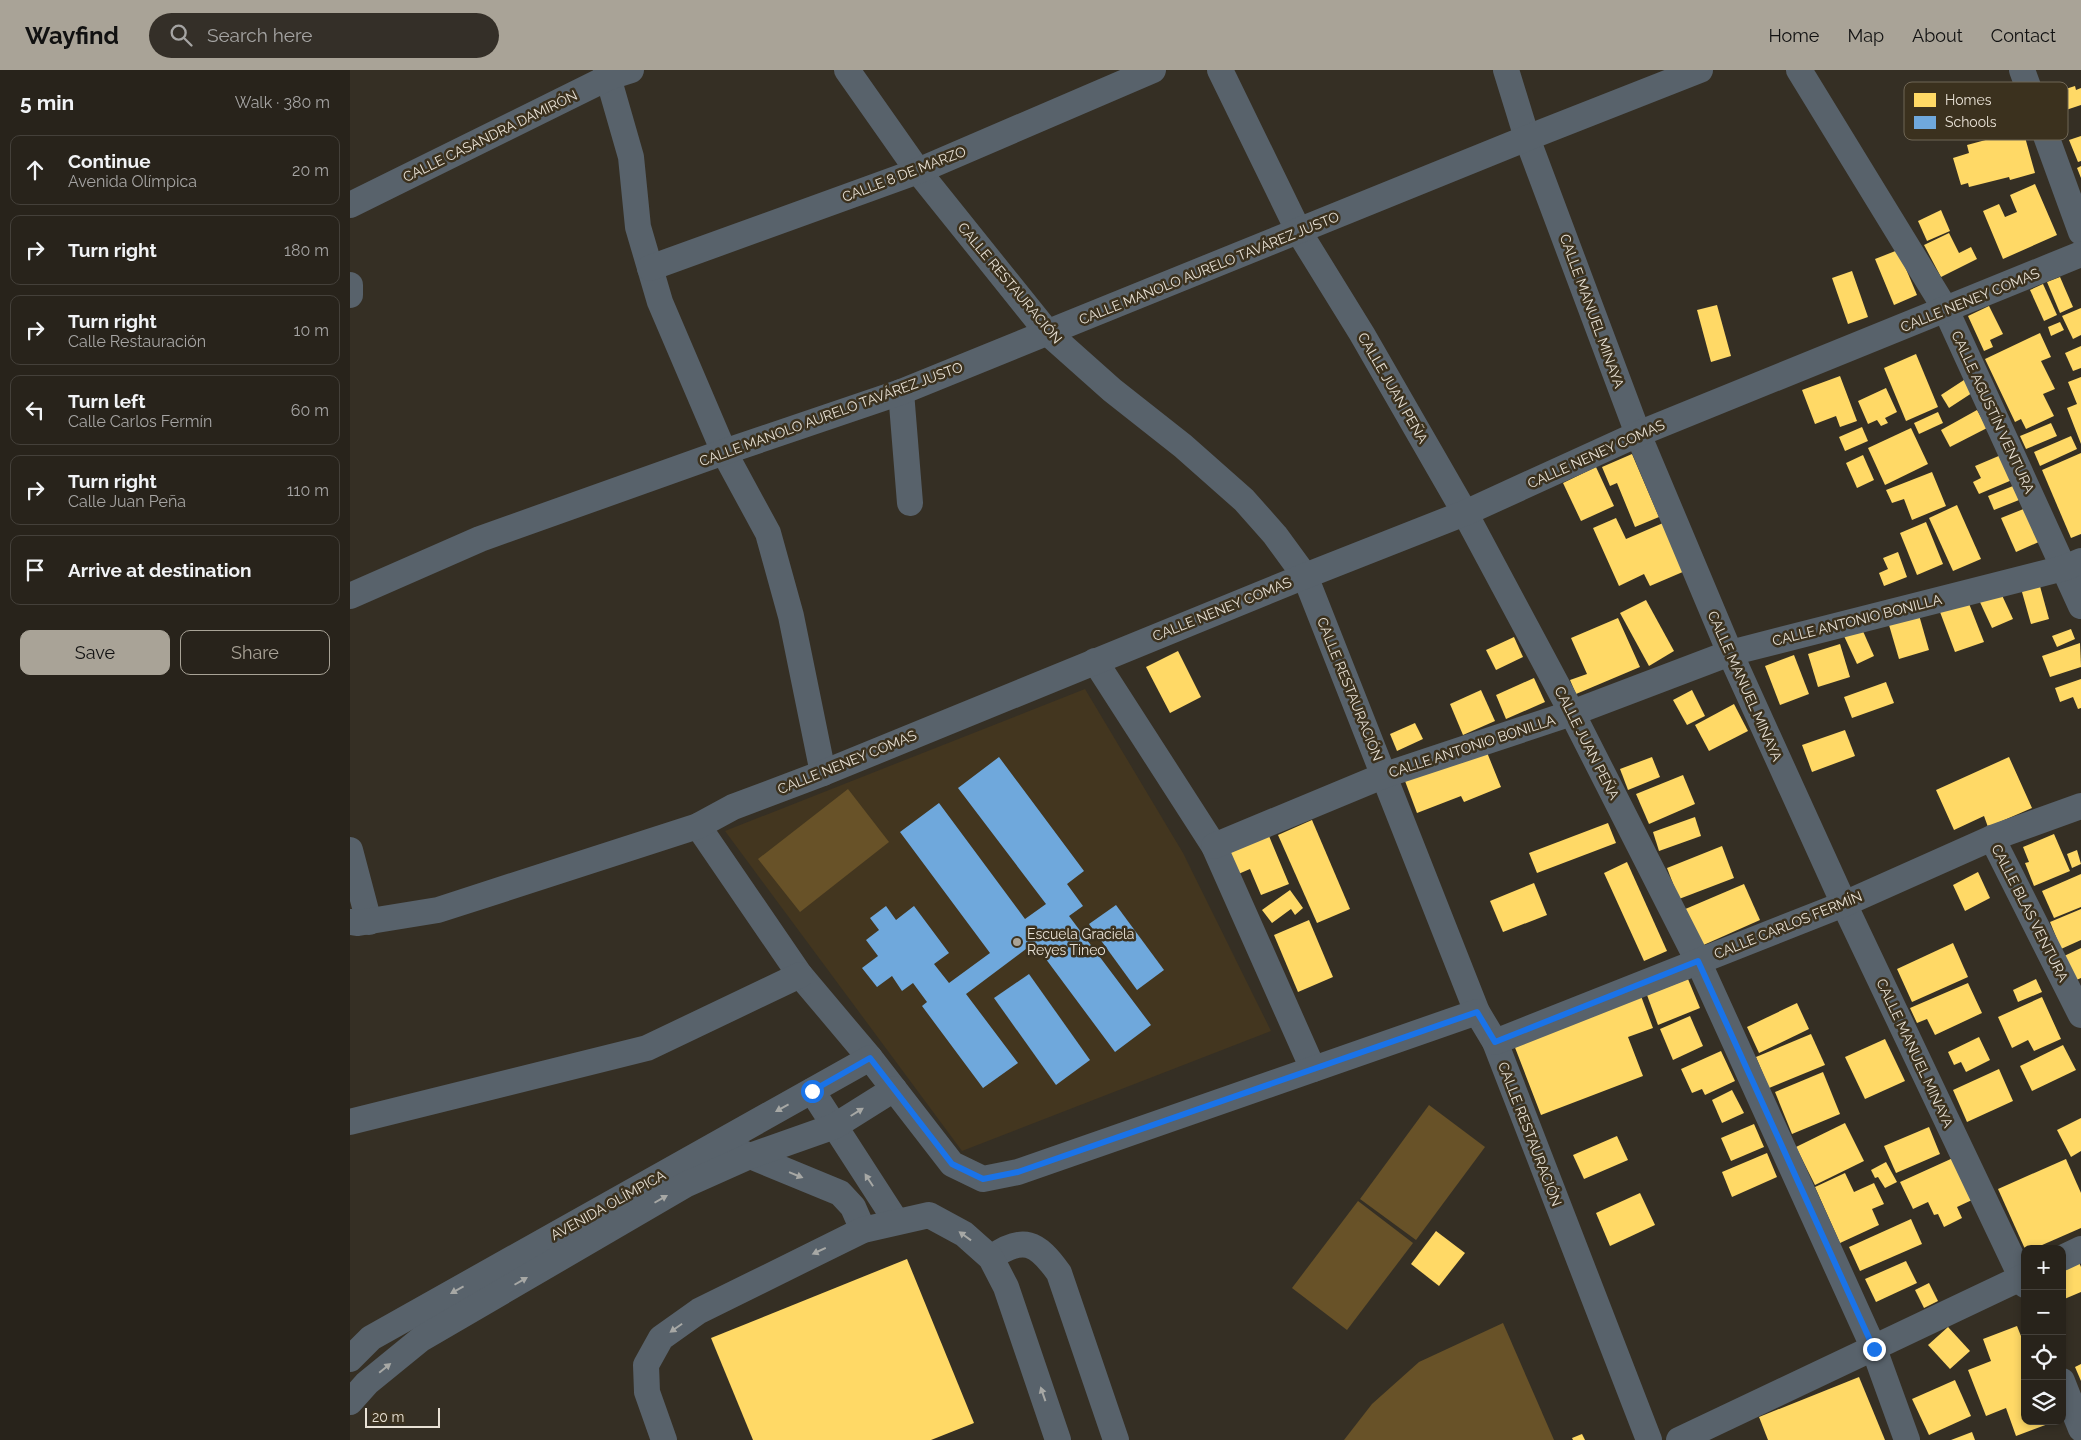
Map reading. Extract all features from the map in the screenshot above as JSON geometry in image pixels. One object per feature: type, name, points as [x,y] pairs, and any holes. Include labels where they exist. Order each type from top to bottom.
[{"type":"street","name":"CALLE RESTAURACIÓN","points":[[847,70],[918,170],[1048,333],[1112,390],[1183,446],[1244,500],[1275,534],[1304,576],[1385,775],[1477,1012],[1495,1042],[1649,1440]]},
{"type":"street","name":"CALLE 8 DE MARZO","points":[[650,268],[918,170],[1153,70]]},
{"type":"street","name":"CALLE JUAN PEÑA","points":[[1220,70],[1299,232],[1362,334],[1465,513],[1572,712],[1698,961],[1874,1349],[1907,1440]]},
{"type":"street","name":"CALLE MANUEL MINAYA","points":[[1506,70],[1527,138],[1638,434],[1730,653],[1844,904],[2021,1274]]},
{"type":"street","name":"CALLE MANOLO AURELO TAVÁREZ JUSTO","points":[[350,596],[480,540],[724,452],[901,392],[1527,138],[1700,70]]},
{"type":"street","name":"CALLE AGUSTÍN VENTURA","points":[[1799,70],[1946,310],[2073,565],[2081,606]]},
{"type":"street","points":[[2022,70],[2026,82]]},
{"type":"street","points":[[615,72],[631,157],[638,227],[660,302],[724,452],[768,533],[792,616],[823,773]]},
{"type":"street","name":"CALLE CASANDRA DAMIRÓN","points":[[350,205],[615,72]]},
{"type":"street","points":[[2047,140],[2081,232]]},
{"type":"street","name":"CALLE NENEY COMAS","points":[[360,922],[438,910],[698,826],[733,807],[823,773],[1304,576],[1465,513],[1638,434],[2081,254]]},
{"type":"street","points":[[350,285],[350,295]]},
{"type":"street","points":[[901,392],[910,503]]},
{"type":"street","name":"CALLE ANTONIO BONILLA","points":[[1214,846],[1385,775],[1572,712],[1730,653],[2073,565]]},
{"type":"street","points":[[1095,661],[1214,846],[1313,1069]]},
{"type":"street","name":"CALLE CARLOS FERMÍN","points":[[1495,1042],[1844,904],[1992,838],[2081,806]]},
{"type":"street","points":[[698,826],[800,975],[870,1058],[952,1164],[983,1179],[1018,1172],[1477,1012]]},
{"type":"street","name":"CALLE BLAS VENTURA","points":[[1992,838],[2081,1015]]},
{"type":"street","points":[[350,850],[360,922]]},
{"type":"street","points":[[350,1122],[647,1048],[800,975]]},
{"type":"street","name":"AVENIDA OLÍMPICA","points":[[350,1359],[371,1338],[870,1058]]},
{"type":"street","points":[[350,1402],[367,1383],[421,1339],[685,1185],[750,1156],[835,1126],[894,1089]]},
{"type":"street","points":[[812,1091],[896,1221]]},
{"type":"street","points":[[719,1143],[840,1194],[853,1207],[863,1230]]},
{"type":"street","points":[[664,1440],[647,1392],[646,1383],[646,1365],[661,1338],[699,1311],[863,1230],[928,1215],[964,1234],[991,1258],[1006,1287],[1058,1440]]},
{"type":"street","points":[[991,1258],[1004,1249],[1017,1244],[1034,1246],[1048,1257],[1059,1273],[1116,1440]]},
{"type":"street","points":[[2066,1256],[2081,1249]]},
{"type":"street","points":[[1679,1440],[2021,1281]]},
{"type":"street","points":[[2066,1391],[2081,1429]]},
{"type":"shaded area","name":"Escuela Graciela Reyes Tineo","points":[[1085,689],[1183,853],[1271,1031],[962,1151],[725,831]]},
{"type":"shaded area","points":[[848,789],[889,842],[800,912],[758,859]]},
{"type":"shaded area","points":[[1429,1105],[1485,1147],[1416,1240],[1360,1199]]},
{"type":"shaded area","points":[[1358,1201],[1413,1243],[1347,1330],[1292,1288]]},
{"type":"shaded area","points":[[1503,1323],[1554,1440],[1344,1440],[1372,1404],[1419,1362]]},
{"type":"building: Homes","points":[[2075,86],[2076,90],[2081,88],[2081,105],[2068,109],[2068,88]]},
{"type":"building: Homes","points":[[2081,136],[2081,161],[2078,162],[2069,140]]},
{"type":"building: Homes","points":[[1986,140],[2026,140],[2035,173],[2010,180],[2009,177],[1969,187],[1968,183],[1961,185],[1953,158],[1969,153],[1967,145]]},
{"type":"building: Homes","points":[[2081,166],[2081,178],[2077,168]]},
{"type":"building: Homes","points":[[2035,184],[2057,235],[2003,259],[1983,211],[1999,204],[2005,217],[2017,212],[2010,195]]},
{"type":"building: Homes","points":[[1941,210],[1950,231],[1927,241],[1918,221]]},
{"type":"building: Homes","points":[[1949,233],[1959,253],[1971,247],[1977,259],[1941,277],[1924,245]]},
{"type":"building: Homes","points":[[1898,250],[1917,295],[1894,305],[1875,259]]},
{"type":"building: Homes","points":[[1852,271],[1868,317],[1848,324],[1832,278]]},
{"type":"building: Homes","points":[[2060,277],[2073,307],[2060,313],[2047,282]]},
{"type":"building: Homes","points":[[2043,284],[2057,315],[2044,321],[2030,290]]},
{"type":"building: Homes","points":[[1717,305],[1731,356],[1711,362],[1697,310]]},
{"type":"building: Homes","points":[[1989,306],[2003,334],[1990,340],[1993,347],[1984,351],[1968,316]]},
{"type":"building: Homes","points":[[2081,308],[2081,335],[2073,339],[2062,316]]},
{"type":"building: Homes","points":[[2060,322],[2064,330],[2051,336],[2048,327]]},
{"type":"building: Homes","points":[[2040,333],[2051,357],[2041,361],[2055,389],[2043,394],[2054,416],[2026,429],[2021,419],[2015,422],[1985,359]]},
{"type":"building: Homes","points":[[2081,346],[2081,368],[2073,371],[2065,353]]},
{"type":"building: Homes","points":[[1916,354],[1938,407],[1906,421],[1884,368]]},
{"type":"building: Homes","points":[[1840,376],[1857,421],[1840,427],[1836,416],[1815,424],[1802,390]]},
{"type":"building: Homes","points":[[2081,377],[2081,444],[2067,408],[2077,404],[2068,382]]},
{"type":"building: Homes","points":[[1967,378],[1975,391],[1949,408],[1941,395]]},
{"type":"building: Homes","points":[[1886,388],[1897,412],[1885,418],[1888,423],[1881,426],[1877,420],[1868,424],[1858,401]]},
{"type":"building: Homes","points":[[1977,410],[1987,428],[1950,447],[1941,430]]},
{"type":"building: Homes","points":[[1938,412],[1943,423],[1919,434],[1914,423]]},
{"type":"building: Homes","points":[[2051,423],[2057,436],[2026,449],[2020,436]]},
{"type":"building: Homes","points":[[1862,427],[1868,441],[1845,451],[1839,437]]},
{"type":"building: Homes","points":[[1911,428],[1928,464],[1885,485],[1868,448]]},
{"type":"building: Homes","points":[[2071,436],[2077,449],[2040,466],[2034,452]]},
{"type":"building: Homes","points":[[2081,453],[2081,534],[2071,538],[2042,470]]},
{"type":"building: Homes","points":[[1632,454],[1659,517],[1635,527],[1617,483],[1610,486],[1602,467]]},
{"type":"building: Homes","points":[[1863,455],[1874,480],[1857,488],[1846,463]]},
{"type":"building: Homes","points":[[2001,455],[2012,480],[1979,494],[1973,482],[1981,478],[1975,466]]},
{"type":"building: Homes","points":[[1596,467],[1614,506],[1581,521],[1563,483]]},
{"type":"building: Homes","points":[[1932,472],[1946,506],[1912,520],[1904,499],[1892,503],[1886,490]]},
{"type":"building: Homes","points":[[2013,486],[2019,500],[1994,510],[1988,496]]},
{"type":"building: Homes","points":[[1957,505],[1981,559],[1953,571],[1929,518]]},
{"type":"building: Homes","points":[[2026,508],[2041,541],[2016,552],[2001,518]]},
{"type":"building: Homes","points":[[1616,518],[1626,539],[1663,523],[1685,571],[1650,586],[1644,574],[1619,586],[1593,528]]},
{"type":"building: Homes","points":[[1926,522],[1943,564],[1917,575],[1900,533]]},
{"type":"building: Homes","points":[[1898,552],[1907,577],[1884,586],[1879,573],[1888,569],[1883,558]]},
{"type":"building: Homes","points":[[2038,579],[2049,619],[2031,624],[2020,585]]},
{"type":"building: Homes","points":[[2000,591],[2013,619],[1992,628],[1979,600]]},
{"type":"building: Homes","points":[[1646,600],[1674,651],[1649,666],[1620,613]]},
{"type":"building: Homes","points":[[1968,601],[1984,642],[1955,652],[1940,612]]},
{"type":"building: Homes","points":[[1919,615],[1929,650],[1899,659],[1889,625]]},
{"type":"building: Homes","points":[[1618,618],[1640,667],[1576,694],[1570,680],[1587,674],[1571,638]]},
{"type":"building: Homes","points":[[1862,629],[1874,656],[1857,664],[1844,636]]},
{"type":"building: Homes","points":[[2071,629],[2075,639],[2057,647],[2052,636]]},
{"type":"building: Homes","points":[[1514,637],[1523,657],[1496,670],[1486,650]]},
{"type":"building: Homes","points":[[2080,643],[2081,667],[2050,677],[2042,656]]},
{"type":"building: Homes","points":[[1840,644],[1850,677],[1818,687],[1808,654]]},
{"type":"building: Homes","points":[[1178,651],[1201,697],[1170,713],[1146,667]]},
{"type":"building: Homes","points":[[1794,655],[1809,694],[1780,705],[1765,666]]},
{"type":"building: Homes","points":[[1534,678],[1545,702],[1506,719],[1496,695]]},
{"type":"building: Homes","points":[[2081,679],[2081,708],[2078,709],[2073,697],[2060,702],[2055,688]]},
{"type":"building: Homes","points":[[1886,682],[1894,703],[1852,718],[1844,697]]},
{"type":"building: Homes","points":[[1481,690],[1495,721],[1463,735],[1450,704]]},
{"type":"building: Homes","points":[[1692,690],[1705,716],[1687,725],[1673,700]]},
{"type":"building: Homes","points":[[1734,704],[1748,731],[1709,751],[1695,725]]},
{"type":"building: Homes","points":[[1415,723],[1423,739],[1397,751],[1390,734]]},
{"type":"building: Homes","points":[[1845,730],[1855,756],[1812,772],[1802,745]]},
{"type":"building: Homes","points":[[1486,750],[1501,787],[1464,802],[1461,796],[1417,813],[1405,781]]},
{"type":"building: Homes","points":[[1652,757],[1660,777],[1628,790],[1620,769]]},
{"type":"building: Homes","points":[[2009,757],[2032,808],[1988,827],[1984,816],[1954,830],[1936,790]]},
{"type":"building: Homes","points":[[1683,775],[1695,804],[1649,824],[1636,794]]},
{"type":"building: Homes","points":[[1695,817],[1701,836],[1659,851],[1653,832]]},
{"type":"building: Homes","points":[[1312,820],[1350,909],[1317,923],[1278,835]]},
{"type":"building: Homes","points":[[1608,823],[1616,843],[1537,873],[1529,853]]},
{"type":"building: Homes","points":[[2054,834],[2070,871],[2034,886],[2025,863],[2029,862],[2023,847]]},
{"type":"building: Homes","points":[[1269,836],[1289,884],[1261,895],[1250,869],[1236,875],[1227,854]]},
{"type":"building: Homes","points":[[1722,846],[1734,878],[1679,899],[1667,868]]},
{"type":"building: Homes","points":[[2077,850],[2081,864],[2072,868],[2067,854]]},
{"type":"building: Homes","points":[[1627,862],[1667,951],[1644,961],[1604,873]]},
{"type":"building: Homes","points":[[1978,872],[1990,898],[1965,911],[1953,885]]},
{"type":"building: Homes","points":[[2081,874],[2081,907],[2054,918],[2042,891]]},
{"type":"building: Homes","points":[[1534,883],[1547,915],[1503,932],[1490,901]]},
{"type":"building: Homes","points":[[1744,884],[1760,920],[1699,947],[1683,910]]},
{"type":"building: Homes","points":[[1290,890],[1303,908],[1295,915],[1291,909],[1272,923],[1262,910]]},
{"type":"building: Homes","points":[[2081,909],[2081,940],[2061,949],[2050,922]]},
{"type":"building: Homes","points":[[1309,920],[1333,977],[1298,992],[1274,935]]},
{"type":"building: Homes","points":[[1953,943],[1968,977],[1912,1002],[1897,969]]},
{"type":"building: Homes","points":[[2081,948],[2081,978],[2074,981],[2062,957]]},
{"type":"building: Homes","points":[[1688,979],[1700,1008],[1658,1025],[1647,995]]},
{"type":"building: Homes","points":[[2036,979],[2042,992],[2018,1002],[2013,990]]},
{"type":"building: Homes","points":[[1968,983],[1982,1013],[1935,1035],[1927,1019],[1917,1023],[1910,1008]]},
{"type":"building: Homes","points":[[1641,996],[1653,1028],[1628,1037],[1643,1076],[1541,1115],[1514,1045]]},
{"type":"building: Homes","points":[[2042,997],[2061,1039],[2034,1051],[2028,1040],[2012,1048],[1998,1017]]},
{"type":"building: Homes","points":[[1797,1003],[1809,1029],[1759,1053],[1747,1027]]},
{"type":"building: Homes","points":[[1690,1016],[1703,1046],[1673,1060],[1660,1029]]},
{"type":"building: Homes","points":[[1811,1034],[1825,1065],[1769,1088],[1756,1057]]},
{"type":"building: Homes","points":[[1979,1037],[1990,1060],[1966,1072],[1961,1062],[1954,1065],[1948,1052]]},
{"type":"building: Homes","points":[[1885,1039],[1905,1081],[1865,1099],[1845,1057]]},
{"type":"building: Homes","points":[[2063,1045],[2076,1070],[2032,1091],[2020,1066]]},
{"type":"building: Homes","points":[[1721,1051],[1735,1081],[1705,1095],[1702,1089],[1692,1093],[1681,1069]]},
{"type":"building: Homes","points":[[1999,1069],[2013,1101],[1967,1122],[1953,1090]]},
{"type":"building: Homes","points":[[1823,1072],[1840,1114],[1792,1134],[1775,1092]]},
{"type":"building: Homes","points":[[1732,1090],[1744,1113],[1722,1123],[1712,1100]]},
{"type":"building: Homes","points":[[2081,1118],[2081,1151],[2071,1157],[2057,1130]]},
{"type":"building: Homes","points":[[1845,1123],[1864,1161],[1815,1185],[1796,1147]]},
{"type":"building: Homes","points":[[1754,1124],[1764,1147],[1731,1161],[1721,1138]]},
{"type":"building: Homes","points":[[1929,1127],[1940,1154],[1896,1173],[1884,1146]]},
{"type":"building: Homes","points":[[1617,1136],[1628,1160],[1584,1179],[1573,1155]]},
{"type":"building: Homes","points":[[1767,1153],[1777,1177],[1732,1197],[1722,1172]]},
{"type":"building: Homes","points":[[1953,1158],[1972,1200],[1957,1207],[1962,1218],[1944,1227],[1938,1214],[1934,1215],[1928,1202],[1913,1209],[1900,1182]]},
{"type":"building: Homes","points":[[2066,1159],[2081,1193],[2081,1228],[2042,1245],[2023,1245],[1998,1189]]},
{"type":"building: Homes","points":[[1886,1162],[1897,1182],[1885,1188],[1878,1177],[1875,1178],[1871,1170]]},
{"type":"building: Homes","points":[[1845,1173],[1854,1192],[1874,1183],[1884,1204],[1872,1209],[1879,1225],[1840,1243],[1815,1187]]},
{"type":"building: Homes","points":[[1640,1193],[1655,1225],[1610,1246],[1596,1213]]},
{"type":"building: Homes","points":[[1911,1219],[1922,1244],[1860,1271],[1849,1247]]},
{"type":"building: Homes","points":[[1436,1231],[1465,1253],[1439,1286],[1411,1264]]},
{"type":"building: Homes","points":[[907,1259],[974,1423],[931,1440],[753,1440],[711,1338]]},
{"type":"building: Homes","points":[[2078,1260],[2081,1267],[2081,1292],[2066,1298],[2066,1290],[2066,1266]]},
{"type":"building: Homes","points":[[1906,1261],[1917,1283],[1876,1302],[1865,1279]]},
{"type":"building: Homes","points":[[1929,1283],[1938,1301],[1924,1308],[1915,1290]]},
{"type":"building: Homes","points":[[2017,1326],[2021,1336],[2021,1425],[2045,1425],[2016,1436],[2006,1408],[1986,1416],[1968,1370],[1991,1361],[1983,1339]]},
{"type":"building: Homes","points":[[1948,1327],[1970,1351],[1950,1369],[1928,1345]]},
{"type":"building: Homes","points":[[2081,1364],[2081,1381],[2075,1367]]},
{"type":"building: Homes","points":[[1859,1377],[1885,1440],[1768,1440],[1759,1417]]},
{"type":"building: Homes","points":[[1955,1380],[1971,1416],[1929,1435],[1912,1399]]},
{"type":"building: Homes","points":[[1972,1432],[1975,1440],[1951,1440]]},
{"type":"building: Homes","points":[[1582,1434],[1585,1440],[1573,1440],[1572,1438]]},
{"type":"building: Schools","points":[[999,757],[1084,871],[1067,884],[1083,906],[1069,916],[1151,1025],[1115,1052],[1034,943],[966,994],[1018,1063],[983,1088],[922,1006],[927,1002],[913,983],[902,991],[892,976],[877,987],[862,968],[878,956],[866,940],[879,930],[870,918],[886,906],[896,920],[914,906],[949,953],[934,964],[949,983],[990,953],[900,832],[939,803],[1025,919],[1046,904],[958,788]]},
{"type":"building: Schools","points":[[1116,905],[1164,970],[1137,990],[1089,924]]},
{"type":"building: Schools","points":[[1029,974],[1090,1060],[1056,1085],[994,998]]},
{"type":"place","name":"Escuela Graciela Reyes Tineo","points":[[1017,942]]},
{"type":"route","points":[[812,1091],[870,1058],[952,1164],[983,1179],[1018,1172],[1477,1012],[1495,1042],[1698,961],[1874,1349]]}]
